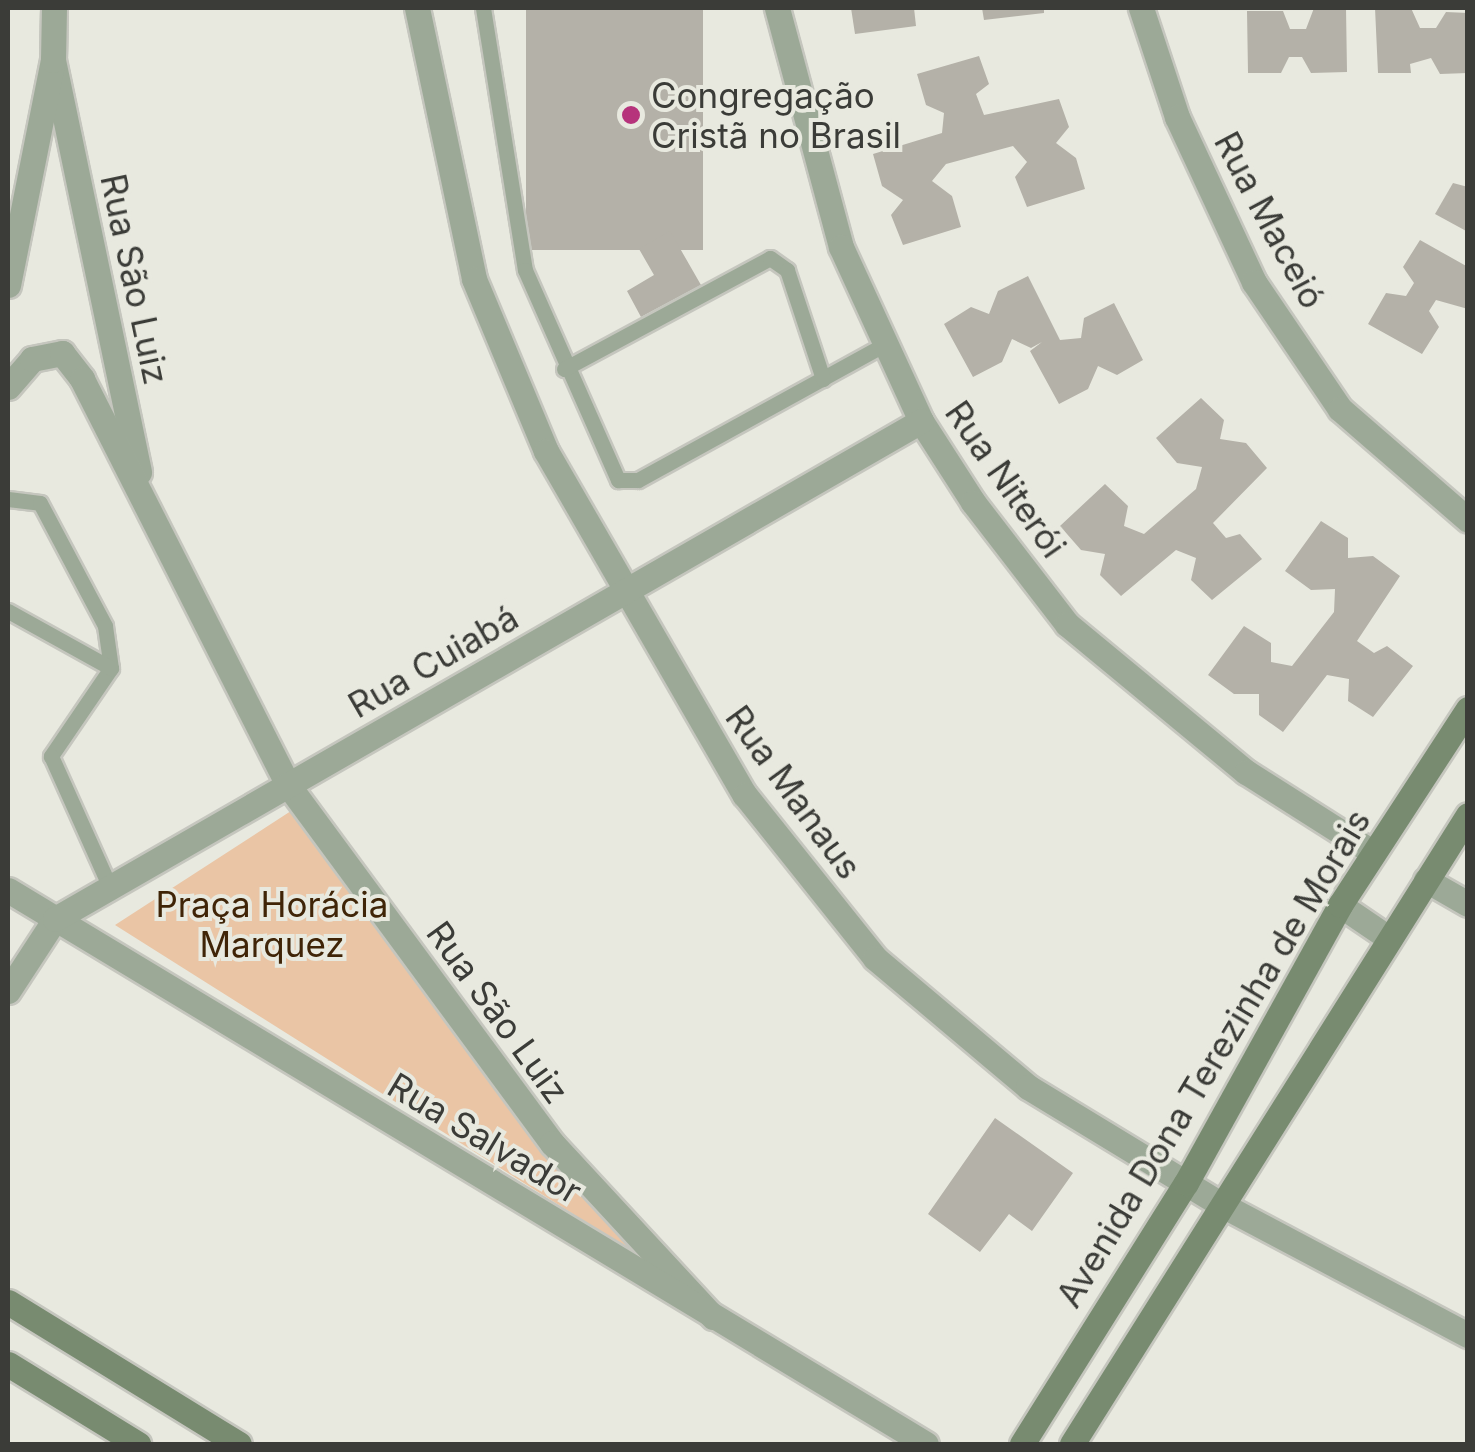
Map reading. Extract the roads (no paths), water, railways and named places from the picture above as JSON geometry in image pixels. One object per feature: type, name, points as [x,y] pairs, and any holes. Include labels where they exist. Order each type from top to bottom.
[{"type":"main road","name":"Avenida Dona Terezinha de Morais","points":[[1022,1444],[1186,1183],[1340,904],[1468,709]]},
{"type":"main road","points":[[1072,1444],[1468,815]]},
{"type":"main road","points":[[8,1302],[240,1444]]},
{"type":"main road","points":[[8,1364],[138,1444]]},
{"type":"street","name":"Rua São Luiz","points":[[8,285],[53,60],[54,8]]},
{"type":"street","name":"Rua Manaus","points":[[417,8],[474,279],[546,451],[622,593],[745,795],[874,958],[1028,1086],[1224,1206],[1468,1335]]},
{"type":"street","name":"Rua Niterói","points":[[777,8],[841,248],[921,422],[1066,624],[1246,772],[1372,852]]},
{"type":"street","name":"Rua Maceió","points":[[1141,8],[1177,117],[1254,282],[1340,408],[1468,520]]},
{"type":"street","name":"Rua São Luiz","points":[[53,60],[148,512]]},
{"type":"street","name":"Rua São Luiz","points":[[8,387],[32,358],[62,353],[288,785],[552,1143],[713,1317]]},
{"type":"street","name":"Rua Cuiabá","points":[[8,990],[55,919],[921,422]]},
{"type":"street","points":[[1426,880],[1468,904]]},
{"type":"street","name":"Rua Salvador","points":[[8,890],[926,1444]]},
{"type":"street","points":[[1340,904],[1390,938]]},
{"type":"lane","points":[[482,8],[525,270],[612,472],[628,482],[886,344]]},
{"type":"lane","points":[[564,368],[770,258],[786,270],[823,380]]},
{"type":"lane","points":[[8,499],[40,502],[105,626],[111,668],[51,756],[110,887]]},
{"type":"lane","points":[[8,611],[111,668]]},
{"type":"place","name":"Congregação Cristã no Brasil","points":[[631,115]]},
{"type":"park label","name":"Praça Horácia Marquez","points":[[272,924]]}]
